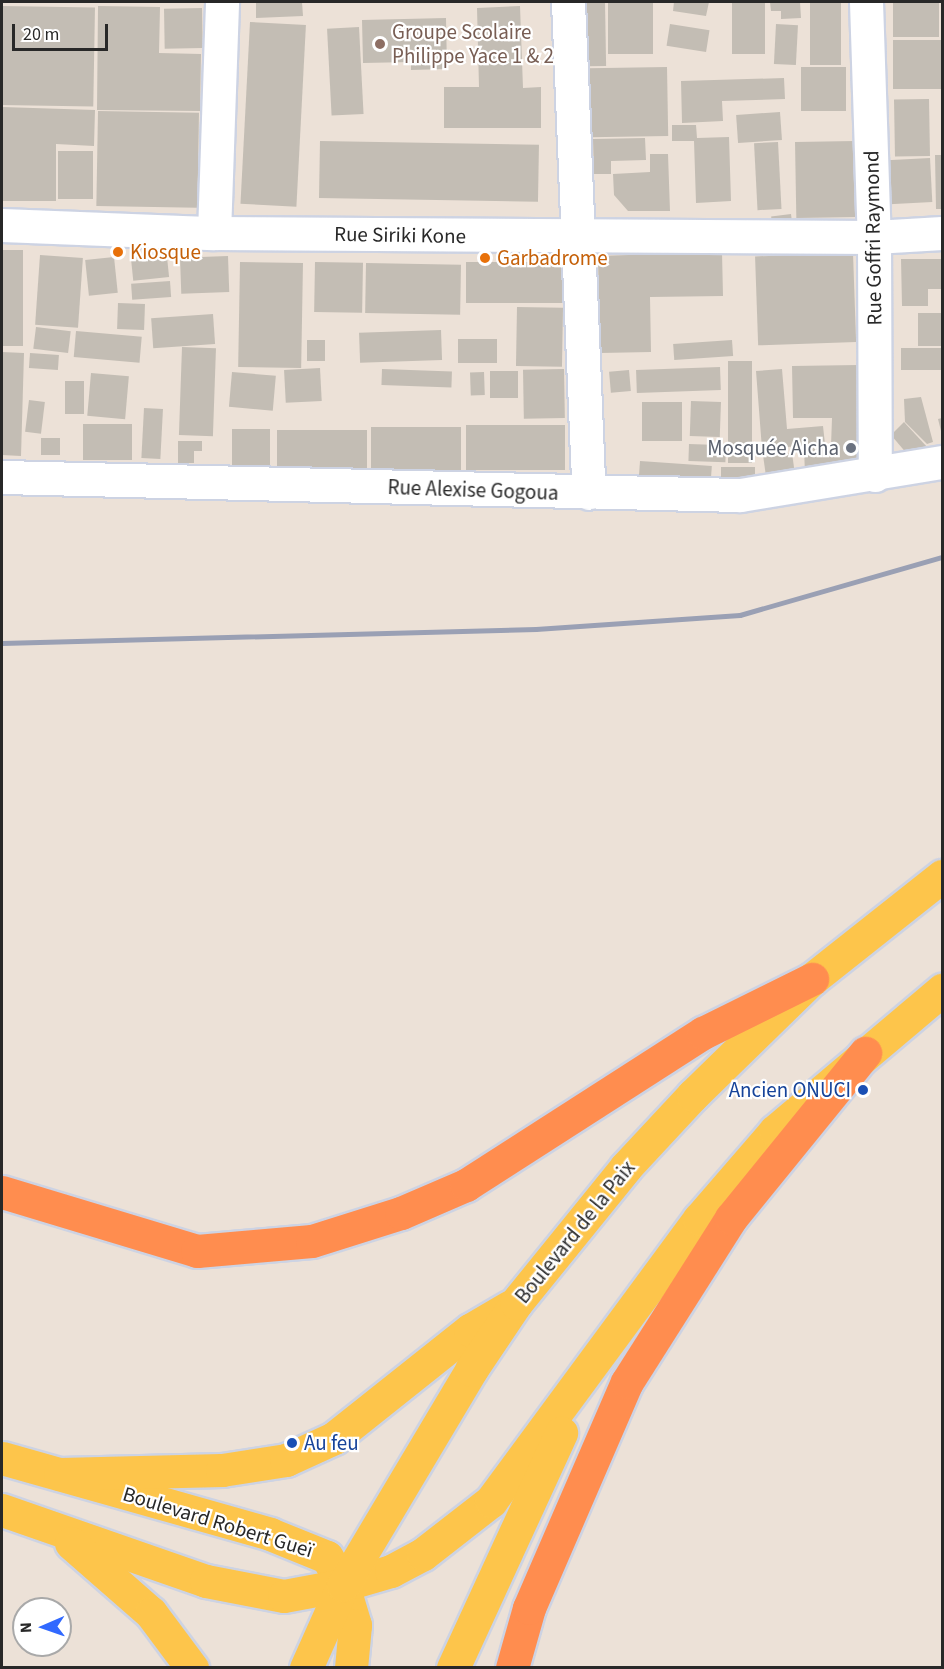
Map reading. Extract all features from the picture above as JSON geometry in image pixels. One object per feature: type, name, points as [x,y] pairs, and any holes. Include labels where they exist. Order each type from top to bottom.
[{"type":"highway","points":[[2,1192],[197,1251],[312,1241],[401,1213],[466,1185],[703,1034],[812,979]]},
{"type":"highway","points":[[512,1668],[529,1608],[627,1382],[731,1218],[865,1053]]},
{"type":"main road","name":"Boulevard de la Paix","points":[[306,1668],[343,1585],[471,1370],[516,1303],[626,1167],[812,979],[942,876]]},
{"type":"main road","points":[[351,1668],[355,1625],[343,1585],[391,1571],[423,1554],[491,1501],[699,1219],[775,1131],[942,990]]},
{"type":"main road","name":"Boulevard Robert Gueï","points":[[60,1474],[222,1470],[286,1460],[334,1438],[470,1330],[516,1303]]},
{"type":"main road","points":[[453,1668],[552,1448],[628,1317]]},
{"type":"main road","name":"Boulevard Robert Gueï","points":[[2,1458],[308,1546],[327,1557],[343,1585],[284,1596],[250,1591],[206,1581],[2,1510]]},
{"type":"main road","name":"Boulevard Robert Gueï","points":[[48,1525],[107,1571],[151,1613],[192,1668]]},
{"type":"street","points":[[214,233],[222,2]]},
{"type":"street","points":[[568,2],[590,493]]},
{"type":"street","name":"Rue Goffri Raymond","points":[[866,2],[874,237],[875,475]]},
{"type":"street","name":"Rue Siriki Kone","points":[[2,225],[214,233],[577,237],[874,237],[942,233]]},
{"type":"street","name":"Rue Alexise Gogoua","points":[[2,477],[740,495],[875,475],[942,462]]},
{"type":"building","points":[[256,2],[302,2],[303,16],[256,18]]},
{"type":"building","points":[[585,2],[605,2],[606,66],[586,66]]},
{"type":"building","points":[[608,2],[653,2],[653,54],[608,54]]},
{"type":"building","points":[[674,2],[709,2],[706,16],[673,11]]},
{"type":"building","points":[[732,2],[765,2],[765,54],[732,54]]},
{"type":"building","points":[[770,2],[800,2],[801,18],[781,19],[781,11],[771,11]]},
{"type":"building","points":[[810,2],[841,2],[841,65],[810,65]]},
{"type":"building","points":[[893,2],[939,2],[939,37],[893,37]]},
{"type":"building","points":[[2,6],[95,8],[93,107],[2,105]]},
{"type":"building","points":[[98,6],[160,7],[159,53],[201,54],[200,111],[97,110]]},
{"type":"building","points":[[520,6],[523,88],[541,87],[541,128],[444,128],[444,87],[479,87],[477,8]]},
{"type":"building","points":[[202,8],[203,48],[165,49],[164,9]]},
{"type":"building","points":[[446,18],[447,69],[411,70],[411,62],[363,63],[362,20]]},
{"type":"building","points":[[250,22],[306,25],[296,207],[240,204]]},
{"type":"building","points":[[670,24],[710,30],[706,52],[667,46]]},
{"type":"building","points":[[776,24],[798,25],[796,65],[774,64]]},
{"type":"building","points":[[359,27],[364,114],[332,116],[327,29]]},
{"type":"building","points":[[893,40],[942,40],[942,89],[893,89]]},
{"type":"building","points":[[667,67],[668,136],[590,137],[589,68]]},
{"type":"building","points":[[801,67],[846,67],[846,111],[801,111]]},
{"type":"building","points":[[784,78],[785,99],[722,101],[723,121],[682,123],[681,81]]},
{"type":"building","points":[[929,99],[930,156],[895,157],[894,100]]},
{"type":"building","points":[[2,107],[95,110],[94,146],[56,144],[56,201],[2,201]]},
{"type":"building","points":[[98,111],[199,113],[197,208],[96,206]]},
{"type":"building","points":[[780,112],[782,140],[738,143],[736,115]]},
{"type":"building","points":[[672,125],[696,125],[697,138],[729,137],[731,201],[696,203],[694,141],[672,141]]},
{"type":"building","points":[[645,138],[646,160],[611,161],[611,174],[594,174],[593,139]]},
{"type":"building","points":[[320,141],[539,145],[538,202],[319,198]]},
{"type":"building","points":[[855,141],[856,217],[796,218],[795,142]]},
{"type":"building","points":[[778,142],[782,209],[758,210],[754,143]]},
{"type":"building","points":[[58,151],[93,151],[93,199],[58,199]]},
{"type":"building","points":[[650,154],[668,154],[670,211],[628,211],[614,195],[613,174],[650,172]]},
{"type":"building","points":[[935,155],[942,155],[942,209],[936,209]]},
{"type":"building","points":[[930,158],[932,202],[889,204],[887,160]]},
{"type":"building","points":[[791,214],[792,222],[772,224],[771,216]]},
{"type":"building","points":[[2,250],[23,250],[23,346],[2,346]]},
{"type":"building","points":[[722,252],[723,296],[650,297],[651,352],[600,353],[598,256]]},
{"type":"building","points":[[853,253],[856,342],[758,345],[755,256]]},
{"type":"building","points":[[40,255],[83,258],[78,328],[35,325]]},
{"type":"building","points":[[228,256],[229,292],[181,294],[180,258]]},
{"type":"building","points":[[114,257],[118,293],[89,296],[85,260]]},
{"type":"building","points":[[167,257],[169,277],[133,281],[131,261]]},
{"type":"building","points":[[901,259],[942,259],[942,289],[928,289],[928,306],[902,306]]},
{"type":"building","points":[[240,262],[303,263],[301,368],[238,367]]},
{"type":"building","points":[[315,262],[363,263],[362,313],[314,312]]},
{"type":"building","points":[[466,262],[568,262],[568,303],[466,303]]},
{"type":"building","points":[[366,263],[461,265],[460,315],[365,313]]},
{"type":"building","points":[[170,281],[171,297],[132,300],[131,284]]},
{"type":"building","points":[[118,303],[145,304],[144,330],[117,329]]},
{"type":"building","points":[[517,307],[563,308],[562,367],[516,366]]},
{"type":"building","points":[[918,313],[942,313],[942,346],[918,346]]},
{"type":"building","points":[[213,314],[215,344],[153,348],[151,318]]},
{"type":"building","points":[[36,327],[71,331],[68,353],[33,349]]},
{"type":"building","points":[[441,330],[442,360],[360,363],[359,333]]},
{"type":"building","points":[[76,331],[142,337],[139,363],[74,357]]},
{"type":"building","points":[[458,339],[497,339],[497,363],[458,363]]},
{"type":"building","points":[[307,340],[325,340],[325,361],[307,361]]},
{"type":"building","points":[[732,340],[733,356],[674,360],[673,344]]},
{"type":"building","points":[[182,347],[216,348],[213,436],[179,435]]},
{"type":"building","points":[[901,348],[942,348],[942,370],[901,370]]},
{"type":"building","points":[[2,352],[24,353],[21,456],[2,455]]},
{"type":"building","points":[[30,353],[59,355],[58,370],[29,368]]},
{"type":"building","points":[[728,361],[752,361],[752,463],[728,463]]},
{"type":"building","points":[[858,365],[860,463],[805,475],[804,448],[831,446],[832,418],[793,418],[792,366]]},
{"type":"building","points":[[720,367],[721,390],[637,393],[636,370]]},
{"type":"building","points":[[320,368],[322,401],[286,403],[284,370]]},
{"type":"building","points":[[382,369],[452,371],[451,387],[381,385]]},
{"type":"building","points":[[564,369],[565,418],[524,419],[523,370]]},
{"type":"building","points":[[782,369],[787,429],[823,426],[825,444],[762,449],[756,371]]},
{"type":"building","points":[[629,370],[631,391],[611,393],[609,372]]},
{"type":"building","points":[[490,371],[518,371],[518,398],[490,398]]},
{"type":"building","points":[[232,372],[276,376],[273,411],[229,407]]},
{"type":"building","points":[[470,372],[484,372],[485,395],[471,395]]},
{"type":"building","points":[[91,373],[129,376],[125,419],[87,416]]},
{"type":"building","points":[[65,381],[84,381],[84,414],[65,414]]},
{"type":"building","points":[[921,397],[933,442],[927,444],[905,422],[904,399]]},
{"type":"building","points":[[29,400],[45,402],[41,434],[25,432]]},
{"type":"building","points":[[691,401],[721,402],[720,437],[690,436]]},
{"type":"building","points":[[642,402],[682,402],[682,441],[642,441]]},
{"type":"building","points":[[144,408],[163,409],[160,459],[141,458]]},
{"type":"building","points":[[942,418],[942,435],[938,419]]},
{"type":"building","points":[[904,422],[928,448],[908,455],[891,435]]},
{"type":"building","points":[[83,424],[132,424],[132,460],[83,460]]},
{"type":"building","points":[[466,425],[565,425],[565,470],[466,470]]},
{"type":"building","points":[[371,427],[461,427],[461,472],[371,472]]},
{"type":"building","points":[[232,429],[270,429],[270,467],[232,467]]},
{"type":"building","points":[[277,430],[367,430],[367,475],[277,475]]},
{"type":"building","points":[[41,438],[60,438],[60,455],[41,455]]},
{"type":"building","points":[[178,441],[202,441],[202,451],[194,451],[194,463],[178,463]]},
{"type":"building","points":[[689,444],[726,445],[725,462],[688,461]]},
{"type":"building","points":[[792,453],[796,480],[767,484],[763,457]]},
{"type":"building","points":[[640,461],[712,466],[711,484],[639,479]]},
{"type":"building","points":[[721,467],[755,467],[755,484],[721,484]]},
{"type":"railway","points":[[2,643],[536,629],[740,615],[942,557]]},
{"type":"place","name":"Groupe Scolaire Philippe Yace 1 & 2","points":[[380,44]]},
{"type":"place","name":"Kiosque","points":[[118,252]]},
{"type":"place","name":"Garbadrome","points":[[485,258]]},
{"type":"place","name":"Mosquée Aicha","points":[[851,448]]},
{"type":"place","name":"Ancien ONUCI","points":[[863,1090]]},
{"type":"place","name":"Au feu","points":[[292,1443]]}]
